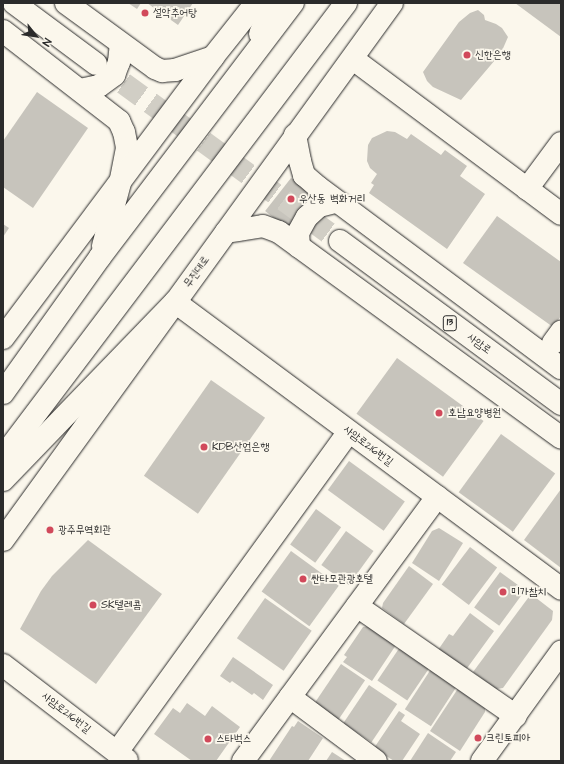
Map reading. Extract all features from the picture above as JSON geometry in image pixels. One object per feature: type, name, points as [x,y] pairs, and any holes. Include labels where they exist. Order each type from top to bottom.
[{"type":"main road","points":[[14,3],[96,64]]},
{"type":"main road","points":[[66,3],[155,68],[162,71],[174,70],[213,57]]},
{"type":"main road","points":[[3,338],[213,57],[256,3]]},
{"type":"main road","points":[[248,63],[272,3]]},
{"type":"main road","points":[[3,393],[100,257],[293,3]]},
{"type":"main road","points":[[3,457],[346,3]]},
{"type":"main road","name":"무진대로","points":[[3,540],[392,3]]},
{"type":"main road","points":[[3,31],[119,121],[124,132],[126,148],[120,183],[100,257]]},
{"type":"main road","points":[[80,90],[99,86],[114,75],[119,62],[122,44]]},
{"type":"main road","points":[[353,58],[561,214]]},
{"type":"main road","points":[[296,135],[304,175],[335,202],[561,368]]},
{"type":"main road","points":[[527,189],[561,143]]},
{"type":"main road","points":[[299,246],[298,233],[307,217],[319,206],[335,202]]},
{"type":"main road","points":[[226,232],[263,226],[279,232],[561,438]]},
{"type":"main road","name":"사암로","points":[[340,242],[561,404]]},
{"type":"main road","points":[[3,480],[175,302]]},
{"type":"main road","name":"사암로216번길","points":[[175,302],[561,589]]},
{"type":"main road","points":[[122,757],[349,432]]},
{"type":"main road","points":[[243,761],[437,497]]},
{"type":"main road","points":[[357,606],[516,716]]},
{"type":"main road","points":[[482,761],[561,652]]},
{"type":"main road","name":"사암로216번길","points":[[3,664],[122,757]]},
{"type":"main road","points":[[290,697],[376,761]]},
{"type":"building","points":[[128,3],[141,3],[137,9]]},
{"type":"building","points":[[147,3],[193,3],[178,25]]},
{"type":"building","points":[[515,3],[561,3],[561,37]]},
{"type":"building","name":"신한은행","points":[[478,10],[484,15],[485,20],[502,28],[508,37],[501,53],[461,100],[433,87],[427,81],[423,72],[459,22],[470,13]]},
{"type":"building","points":[[37,92],[88,128],[33,208],[3,187],[3,141]]},
{"type":"building","points":[[387,131],[395,132],[407,139],[411,134],[441,155],[445,150],[467,166],[460,176],[485,194],[447,249],[369,193],[374,185],[371,183],[377,174],[370,168],[367,161],[368,145],[372,138]]},
{"type":"building","points":[[291,178],[314,196],[288,229],[265,211]]},
{"type":"building","points":[[497,216],[561,262],[561,316],[553,327],[463,263]]},
{"type":"building","points":[[3,224],[9,228],[3,237]]},
{"type":"building","points":[[397,358],[484,421],[443,477],[356,414]]},
{"type":"building","name":"KDB산업은행","points":[[211,380],[265,418],[198,514],[144,476]]},
{"type":"building","points":[[501,434],[555,473],[513,532],[459,492]]},
{"type":"building","points":[[349,461],[405,502],[384,531],[328,490]]},
{"type":"building","points":[[561,489],[561,568],[524,540]]},
{"type":"building","points":[[316,509],[341,527],[315,563],[290,545]]},
{"type":"building","points":[[439,528],[463,543],[439,581],[412,563],[432,531]]},
{"type":"building","points":[[346,531],[374,551],[349,585],[321,565]]},
{"type":"building","name":"SK텔레콤","points":[[88,540],[162,594],[96,684],[20,629],[41,591],[52,576]]},
{"type":"building","points":[[470,547],[497,567],[469,605],[442,585]]},
{"type":"building","points":[[291,551],[339,586],[309,626],[262,591]]},
{"type":"building","points":[[409,566],[433,584],[404,624],[382,608],[383,603]]},
{"type":"building","points":[[500,572],[525,590],[499,626],[474,608]]},
{"type":"building","points":[[531,594],[553,611],[552,620],[503,688],[496,689],[473,672]]},
{"type":"building","points":[[265,598],[312,631],[284,671],[237,638]]},
{"type":"building","points":[[470,613],[494,631],[465,671],[438,650],[449,634],[453,636]]},
{"type":"building","points":[[369,626],[396,645],[372,681],[343,662],[347,657],[344,655],[363,627]]},
{"type":"building","points":[[402,644],[432,664],[407,701],[377,680]]},
{"type":"building","points":[[233,657],[273,685],[263,700],[254,693],[252,695],[232,681],[230,683],[220,676]]},
{"type":"building","points":[[341,664],[365,680],[337,722],[312,706]]},
{"type":"building","points":[[431,669],[457,686],[431,726],[405,709]]},
{"type":"building","points":[[369,685],[397,704],[371,742],[343,723]]},
{"type":"building","points":[[459,687],[485,705],[485,712],[460,751],[430,731]]},
{"type":"building","points":[[187,703],[205,716],[212,706],[240,727],[216,761],[192,761],[154,734],[173,708],[180,713]]},
{"type":"building","points":[[399,711],[405,715],[401,721],[420,734],[402,761],[394,761],[374,748]]},
{"type":"building","points":[[298,721],[323,738],[308,761],[269,761],[292,726],[294,727]]},
{"type":"building","points":[[428,733],[456,752],[450,761],[410,761]]},
{"type":"building","points":[[332,752],[346,761],[326,761]]},
{"type":"tunnel","points":[[97,64],[340,241]]},
{"type":"place","name":"설악추어탕","points":[[145,13]]},
{"type":"place","name":"신한은행","points":[[467,55]]},
{"type":"place","name":"우산동 벽화거리","points":[[291,199]]},
{"type":"place","name":"호남요양병원","points":[[439,413]]},
{"type":"place","name":"KDB산업은행","points":[[204,447]]},
{"type":"place","name":"광주무역회관","points":[[50,530]]},
{"type":"place","name":"싼타모관광호텔","points":[[303,579]]},
{"type":"place","name":"미가참치","points":[[503,592]]},
{"type":"place","name":"SK텔레콤","points":[[93,605]]},
{"type":"place","name":"크린토피아","points":[[478,738]]},
{"type":"place","name":"스타벅스","points":[[208,739]]}]
